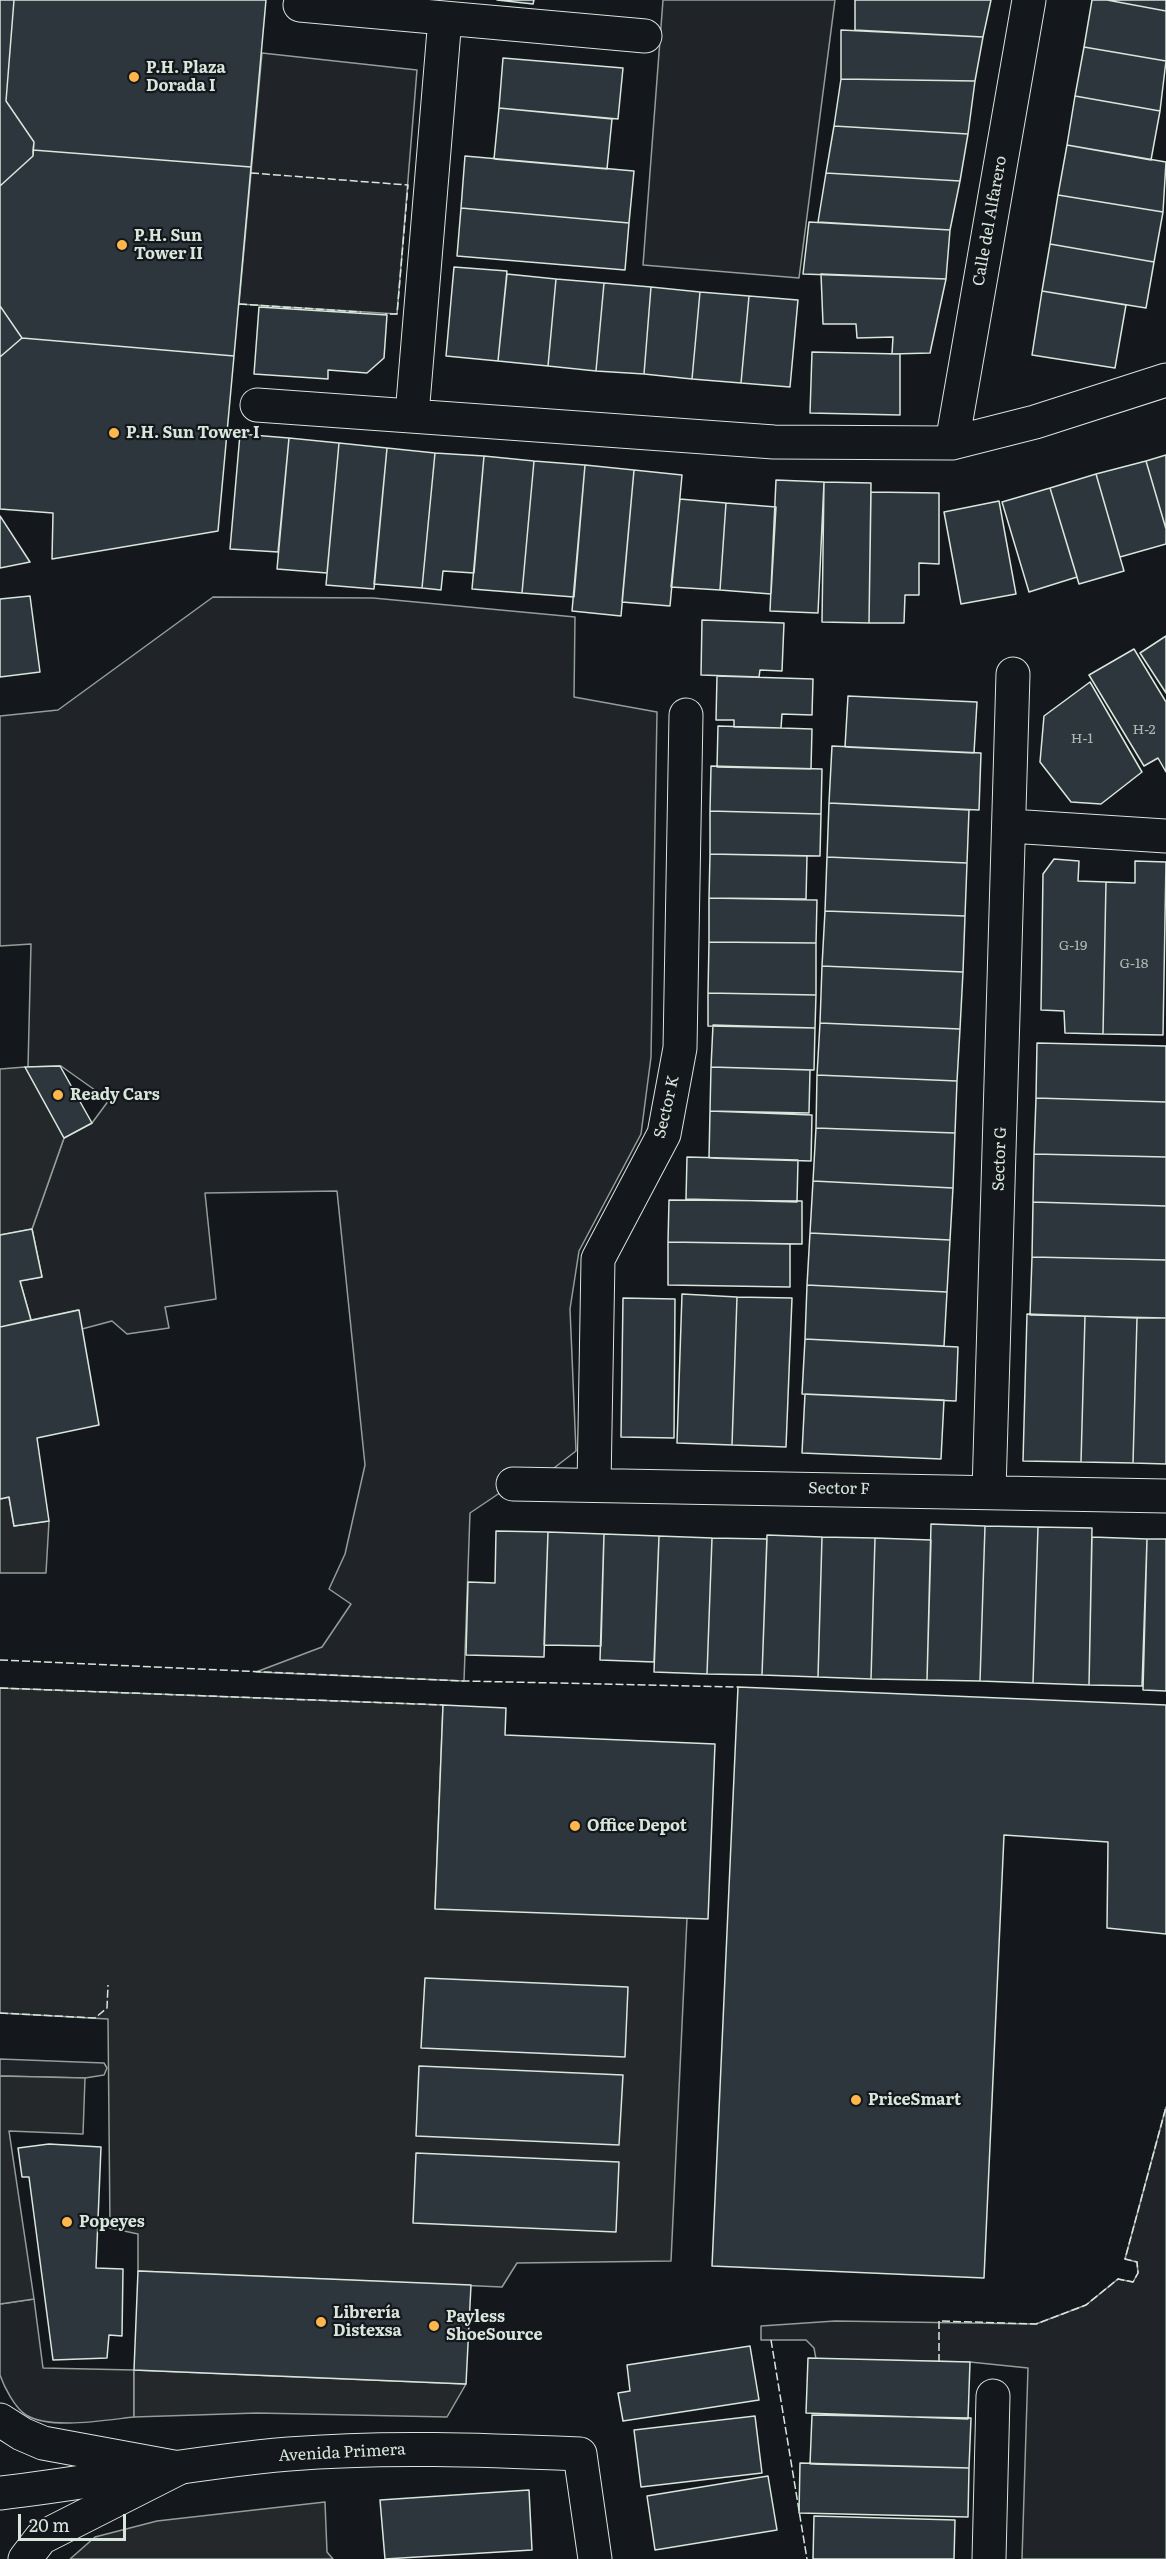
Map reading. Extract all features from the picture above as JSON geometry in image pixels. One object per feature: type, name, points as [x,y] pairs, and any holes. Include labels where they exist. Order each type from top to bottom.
[{"type":"street","name":"Calle del Alfarero","points":[[952,443],[1029,0]]},
{"type":"street","points":[[300,5],[645,36]]},
{"type":"street","points":[[412,415],[445,18]]},
{"type":"street","points":[[257,405],[774,442],[952,443],[1035,422],[1166,380]]},
{"type":"street","name":"Sector G","points":[[989,1491],[1013,674]]},
{"type":"street","name":"Sector K","points":[[594,1485],[598,1259],[664,1134],[680,1048],[686,716]]},
{"type":"street","points":[[1010,826],[1166,836]]},
{"type":"street","name":"Sector F","points":[[513,1484],[1166,1496]]},
{"type":"street","points":[[989,2559],[993,2396]]},
{"type":"street","points":[[0,2420],[22,2434],[43,2443],[179,2468]]},
{"type":"street","name":"Avenida Primera","points":[[0,2493],[286,2454],[362,2449],[455,2449],[580,2454],[595,2559]]},
{"type":"street","points":[[25,2559],[41,2538],[179,2468]]},
{"type":"shaded area","points":[[663,0],[835,0],[799,278],[643,265]]},
{"type":"shaded area","points":[[262,53],[417,70],[397,314],[239,304]]},
{"type":"shaded area","points":[[213,597],[373,598],[575,617],[574,697],[657,712],[651,1057],[641,1134],[579,1251],[570,1309],[576,1451],[554,1468],[513,1484],[470,1513],[464,1681],[256,1672],[322,1647],[351,1604],[329,1589],[345,1554],[365,1465],[337,1191],[205,1193],[216,1299],[165,1307],[169,1328],[127,1334],[112,1321],[82,1329],[78,1310],[31,1320],[20,1281],[42,1277],[32,1229],[64,1138],[92,1123],[109,1100],[61,1066],[28,1067],[31,944],[0,946],[0,716],[58,710]]},
{"type":"shaded area","points":[[25,1067],[64,1138],[32,1229],[0,1235],[0,1069]]},
{"type":"shaded area","points":[[9,1497],[14,1526],[49,1521],[46,1573],[0,1573],[0,1499]]},
{"type":"shaded area","points":[[0,1688],[443,1705],[435,1908],[687,1918],[671,2261],[517,2263],[502,2287],[138,2271],[138,2234],[110,2228],[108,2019],[0,2013]]},
{"type":"shaded area","points":[[0,2059],[104,2063],[107,2068],[104,2075],[85,2078],[0,2076]]},
{"type":"shaded area","points":[[0,2076],[85,2078],[83,2134],[9,2131],[34,2299],[0,2304]]},
{"type":"shaded area","points":[[1166,2107],[1166,2559],[1022,2559],[1028,2368],[970,2362],[816,2359],[814,2348],[806,2340],[761,2340],[761,2326],[835,2321],[1036,2324],[1086,2305],[1118,2279],[1133,2282],[1138,2273],[1137,2262],[1125,2259]]},
{"type":"shaded area","points":[[34,2299],[43,2368],[134,2370],[134,2417],[78,2423],[49,2422],[36,2420],[26,2415],[18,2407],[0,2375],[0,2304]]},
{"type":"shaded area","points":[[134,2370],[466,2384],[447,2417],[257,2413],[134,2417]]},
{"type":"shaded area","points":[[325,2502],[327,2552],[333,2559],[70,2559],[95,2537],[157,2521]]},
{"type":"building","points":[[0,0],[14,0],[6,101],[34,142],[33,156],[0,186]]},
{"type":"building","name":"P.H. Plaza Dorada I","points":[[14,0],[266,0],[251,167],[33,150],[34,142],[6,101]]},
{"type":"building","points":[[497,0],[534,0],[533,4]]},
{"type":"building","points":[[855,0],[991,0],[983,37],[855,30]]},
{"type":"building","points":[[1092,0],[1107,0],[1166,11],[1166,61],[1084,47]]},
{"type":"building","points":[[1107,0],[1166,0],[1166,11]]},
{"type":"building","points":[[841,30],[983,37],[975,81],[841,79]]},
{"type":"building","points":[[1084,47],[1166,61],[1160,111],[1075,96]]},
{"type":"building","points":[[503,58],[623,68],[618,119],[499,108]]},
{"type":"building","points":[[841,79],[975,81],[968,134],[834,126]]},
{"type":"building","points":[[1075,96],[1160,111],[1151,160],[1067,145]]},
{"type":"building","points":[[499,108],[612,119],[607,169],[494,159]]},
{"type":"building","points":[[834,126],[968,134],[960,181],[826,173]]},
{"type":"building","points":[[1067,145],[1166,162],[1163,212],[1058,195]]},
{"type":"building","name":"P.H. Sun Tower II","points":[[33,150],[251,167],[234,356],[22,338],[0,306],[0,186],[33,156]]},
{"type":"building","points":[[465,156],[634,171],[629,223],[461,208]]},
{"type":"building","points":[[826,173],[960,181],[950,230],[818,222]]},
{"type":"building","points":[[1058,195],[1163,212],[1154,262],[1050,244]]},
{"type":"building","points":[[461,208],[629,223],[625,270],[457,256]]},
{"type":"building","points":[[809,222],[950,230],[946,279],[803,274]]},
{"type":"building","points":[[1050,244],[1154,262],[1146,308],[1042,291]]},
{"type":"building","points":[[454,267],[507,271],[498,361],[446,356]]},
{"type":"building","points":[[507,274],[556,279],[548,366],[498,361]]},
{"type":"building","points":[[821,274],[946,279],[930,353],[892,354],[893,337],[857,338],[856,324],[823,324]]},
{"type":"building","points":[[556,279],[604,283],[596,371],[548,366]]},
{"type":"building","points":[[604,283],[651,287],[644,374],[596,371]]},
{"type":"building","points":[[651,287],[700,292],[692,379],[644,374]]},
{"type":"building","points":[[1042,291],[1126,305],[1115,368],[1032,355]]},
{"type":"building","points":[[700,292],[749,296],[741,383],[692,379]]},
{"type":"building","points":[[749,296],[798,300],[790,387],[741,383]]},
{"type":"building","points":[[0,306],[22,338],[0,357]]},
{"type":"building","points":[[259,307],[387,315],[384,358],[367,373],[328,370],[328,379],[254,374]]},
{"type":"building","name":"P.H. Sun Tower I","points":[[22,338],[234,356],[218,531],[52,559],[53,513],[0,509],[0,357]]},
{"type":"building","points":[[812,352],[900,354],[900,415],[810,413]]},
{"type":"building","points":[[240,434],[289,438],[278,552],[230,549]]},
{"type":"building","points":[[289,438],[339,443],[327,573],[277,569]]},
{"type":"building","points":[[339,443],[387,448],[374,589],[326,585]]},
{"type":"building","points":[[387,448],[435,453],[422,588],[374,584]]},
{"type":"building","points":[[435,453],[484,456],[474,573],[443,571],[441,590],[422,588]]},
{"type":"building","points":[[1166,455],[1166,529],[1146,461]]},
{"type":"building","points":[[484,456],[534,461],[522,593],[472,589]]},
{"type":"building","points":[[534,461],[585,465],[574,597],[522,593]]},
{"type":"building","points":[[1146,461],[1166,529],[1166,544],[1120,557],[1096,474]]},
{"type":"building","points":[[585,465],[634,470],[621,616],[572,611]]},
{"type":"building","points":[[634,470],[682,475],[670,606],[622,602]]},
{"type":"building","points":[[1096,474],[1124,571],[1079,584],[1050,488]]},
{"type":"building","points":[[776,480],[824,482],[818,613],[770,611]]},
{"type":"building","points":[[824,482],[871,483],[869,623],[822,622]]},
{"type":"building","points":[[1050,488],[1077,577],[1029,592],[1002,502]]},
{"type":"building","points":[[871,492],[939,493],[939,564],[919,563],[919,595],[905,595],[904,623],[869,623]]},
{"type":"building","points":[[680,499],[726,503],[720,590],[671,587]]},
{"type":"building","points":[[999,501],[1016,594],[961,604],[944,512]]},
{"type":"building","points":[[726,503],[776,507],[771,594],[720,590]]},
{"type":"building","points":[[0,516],[30,562],[0,568]]},
{"type":"building","points":[[30,596],[40,672],[0,677],[0,599]]},
{"type":"building","points":[[702,620],[784,623],[782,671],[760,670],[759,677],[701,675]]},
{"type":"building","points":[[1166,636],[1166,693],[1140,653]]},
{"type":"building","points":[[1134,649],[1166,702],[1166,772],[1158,758],[1144,766],[1089,675]]},
{"type":"building","points":[[717,676],[813,679],[812,715],[782,714],[781,728],[734,727],[734,720],[716,720]]},
{"type":"building","points":[[1090,682],[1142,772],[1101,804],[1071,802],[1040,762],[1044,716]]},
{"type":"building","points":[[848,696],[977,702],[974,753],[845,747]]},
{"type":"building","points":[[718,726],[812,729],[811,769],[717,767]]},
{"type":"building","points":[[832,746],[981,753],[979,810],[829,803]]},
{"type":"building","points":[[711,766],[822,769],[821,814],[710,811]]},
{"type":"building","points":[[829,803],[969,810],[967,863],[827,857]]},
{"type":"building","points":[[710,811],[821,814],[820,856],[710,854]]},
{"type":"building","points":[[710,854],[807,856],[806,899],[709,898]]},
{"type":"building","points":[[827,857],[967,863],[965,916],[825,911]]},
{"type":"building","points":[[1054,859],[1079,861],[1078,881],[1106,882],[1103,1034],[1065,1033],[1064,1011],[1041,1010],[1043,874]]},
{"type":"building","points":[[1135,861],[1166,862],[1163,1035],[1103,1034],[1106,882],[1135,883]]},
{"type":"building","points":[[709,898],[817,900],[816,943],[709,942]]},
{"type":"building","points":[[825,911],[965,916],[963,972],[822,966]]},
{"type":"building","points":[[709,942],[816,943],[816,995],[708,993]]},
{"type":"building","points":[[822,966],[963,972],[960,1029],[820,1023]]},
{"type":"building","points":[[708,993],[816,995],[815,1028],[708,1026]]},
{"type":"building","points":[[820,1023],[960,1029],[957,1081],[817,1075]]},
{"type":"building","points":[[713,1025],[815,1028],[814,1070],[711,1067]]},
{"type":"building","points":[[1037,1043],[1166,1046],[1166,1102],[1036,1098]]},
{"type":"building","name":"Ready Cars","points":[[60,1066],[92,1123],[64,1138],[25,1067]]},
{"type":"building","points":[[711,1067],[810,1070],[809,1113],[710,1111]]},
{"type":"building","points":[[817,1075],[957,1081],[955,1133],[816,1128]]},
{"type":"building","points":[[1036,1098],[1166,1102],[1166,1157],[1034,1154]]},
{"type":"building","points":[[710,1111],[812,1115],[811,1161],[709,1158]]},
{"type":"building","points":[[816,1128],[955,1133],[953,1188],[813,1181]]},
{"type":"building","points":[[1034,1154],[1166,1157],[1166,1206],[1033,1202]]},
{"type":"building","points":[[687,1157],[798,1160],[797,1202],[686,1199]]},
{"type":"building","points":[[813,1181],[953,1188],[950,1240],[810,1233]]},
{"type":"building","points":[[669,1200],[802,1201],[802,1244],[668,1242]]},
{"type":"building","points":[[1033,1202],[1166,1206],[1166,1260],[1032,1257]]},
{"type":"building","points":[[32,1229],[42,1277],[20,1281],[31,1320],[0,1327],[0,1235]]},
{"type":"building","points":[[810,1233],[950,1240],[947,1292],[807,1285]]},
{"type":"building","points":[[668,1242],[790,1244],[790,1287],[668,1285]]},
{"type":"building","points":[[1032,1257],[1166,1260],[1166,1318],[1030,1315]]},
{"type":"building","points":[[807,1285],[947,1292],[944,1346],[805,1339]]},
{"type":"building","points":[[682,1294],[737,1297],[732,1445],[677,1443]]},
{"type":"building","points":[[737,1297],[792,1298],[786,1447],[732,1445]]},
{"type":"building","points":[[623,1298],[675,1299],[674,1438],[621,1437]]},
{"type":"building","points":[[79,1310],[99,1425],[37,1438],[49,1521],[14,1526],[9,1497],[0,1499],[0,1327]]},
{"type":"building","points":[[1027,1314],[1085,1316],[1081,1462],[1023,1461]]},
{"type":"building","points":[[1085,1316],[1137,1318],[1133,1463],[1081,1462]]},
{"type":"building","points":[[1137,1318],[1166,1318],[1166,1464],[1133,1463]]},
{"type":"building","points":[[805,1339],[958,1347],[956,1401],[802,1394]]},
{"type":"building","points":[[805,1394],[944,1400],[941,1459],[802,1453]]},
{"type":"building","points":[[931,1524],[985,1526],[980,1681],[927,1680]]},
{"type":"building","points":[[985,1526],[1038,1527],[1033,1683],[980,1681]]},
{"type":"building","points":[[1038,1527],[1092,1528],[1089,1685],[1033,1683]]},
{"type":"building","points":[[496,1531],[548,1532],[544,1657],[466,1655],[468,1582],[495,1583]]},
{"type":"building","points":[[548,1532],[604,1534],[601,1646],[544,1645]]},
{"type":"building","points":[[604,1534],[659,1536],[654,1662],[600,1660]]},
{"type":"building","points":[[767,1535],[822,1537],[818,1677],[762,1675]]},
{"type":"building","points":[[659,1536],[712,1538],[707,1674],[654,1672]]},
{"type":"building","points":[[822,1537],[875,1538],[871,1679],[818,1677]]},
{"type":"building","points":[[1092,1537],[1147,1539],[1142,1686],[1089,1685]]},
{"type":"building","points":[[712,1538],[767,1539],[762,1675],[707,1674]]},
{"type":"building","points":[[875,1538],[931,1540],[927,1680],[871,1679]]},
{"type":"building","points":[[1147,1539],[1166,1539],[1166,1691],[1143,1690]]},
{"type":"building","name":"PriceSmart","points":[[738,1687],[1166,1705],[1166,1934],[1107,1928],[1108,1842],[1004,1835],[984,2278],[712,2266]]},
{"type":"building","name":"Office Depot","points":[[443,1705],[506,1708],[505,1735],[715,1744],[708,1919],[435,1909]]},
{"type":"building","points":[[425,1978],[628,1987],[625,2057],[421,2048]]},
{"type":"building","points":[[419,2066],[623,2075],[619,2145],[416,2136]]},
{"type":"building","name":"Popeyes","points":[[49,2144],[101,2147],[96,2268],[123,2269],[122,2336],[109,2335],[107,2358],[53,2360],[29,2177],[22,2177],[18,2148]]},
{"type":"building","points":[[416,2153],[619,2162],[616,2232],[413,2223]]},
{"type":"building","points":[[138,2271],[471,2285],[466,2384],[134,2370]]},
{"type":"building","points":[[750,2346],[759,2400],[623,2421],[618,2393],[630,2391],[627,2365]]},
{"type":"building","points":[[808,2358],[970,2362],[968,2419],[806,2413]]},
{"type":"building","points":[[812,2415],[971,2418],[969,2468],[810,2464]]},
{"type":"building","points":[[755,2416],[762,2473],[641,2487],[634,2430]]},
{"type":"building","points":[[800,2463],[969,2468],[968,2517],[799,2513]]},
{"type":"building","points":[[768,2476],[777,2530],[655,2550],[647,2496]]},
{"type":"building","points":[[529,2490],[532,2550],[385,2559],[380,2500]]},
{"type":"building","points":[[814,2516],[955,2520],[954,2559],[813,2559]]},
{"type":"fence","points":[[251,173],[408,185],[397,314],[385,314]]},
{"type":"fence","points":[[239,304],[361,312]]},
{"type":"fence","points":[[0,1660],[464,1681],[738,1687]]},
{"type":"fence","points":[[0,1688],[443,1705]]},
{"type":"fence","points":[[0,2013],[95,2018],[107,2008],[108,1985]]},
{"type":"fence","points":[[939,2362],[939,2321],[1036,2324],[1086,2305],[1118,2279],[1133,2282],[1138,2273],[1137,2262],[1125,2259],[1166,2107]]},
{"type":"fence","points":[[771,2340],[807,2559]]},
{"type":"place","name":"P.H. Plaza Dorada I","points":[[134,77]]},
{"type":"place","name":"P.H. Sun Tower II","points":[[122,245]]},
{"type":"place","name":"P.H. Sun Tower I","points":[[114,433]]},
{"type":"place","name":"Ready Cars","points":[[58,1095]]},
{"type":"place","name":"Office Depot","points":[[575,1826]]},
{"type":"place","name":"PriceSmart","points":[[856,2100]]},
{"type":"place","name":"Popeyes","points":[[67,2222]]},
{"type":"place","name":"Librería Distexsa","points":[[321,2322]]},
{"type":"place","name":"Payless ShoeSource","points":[[434,2326]]}]
